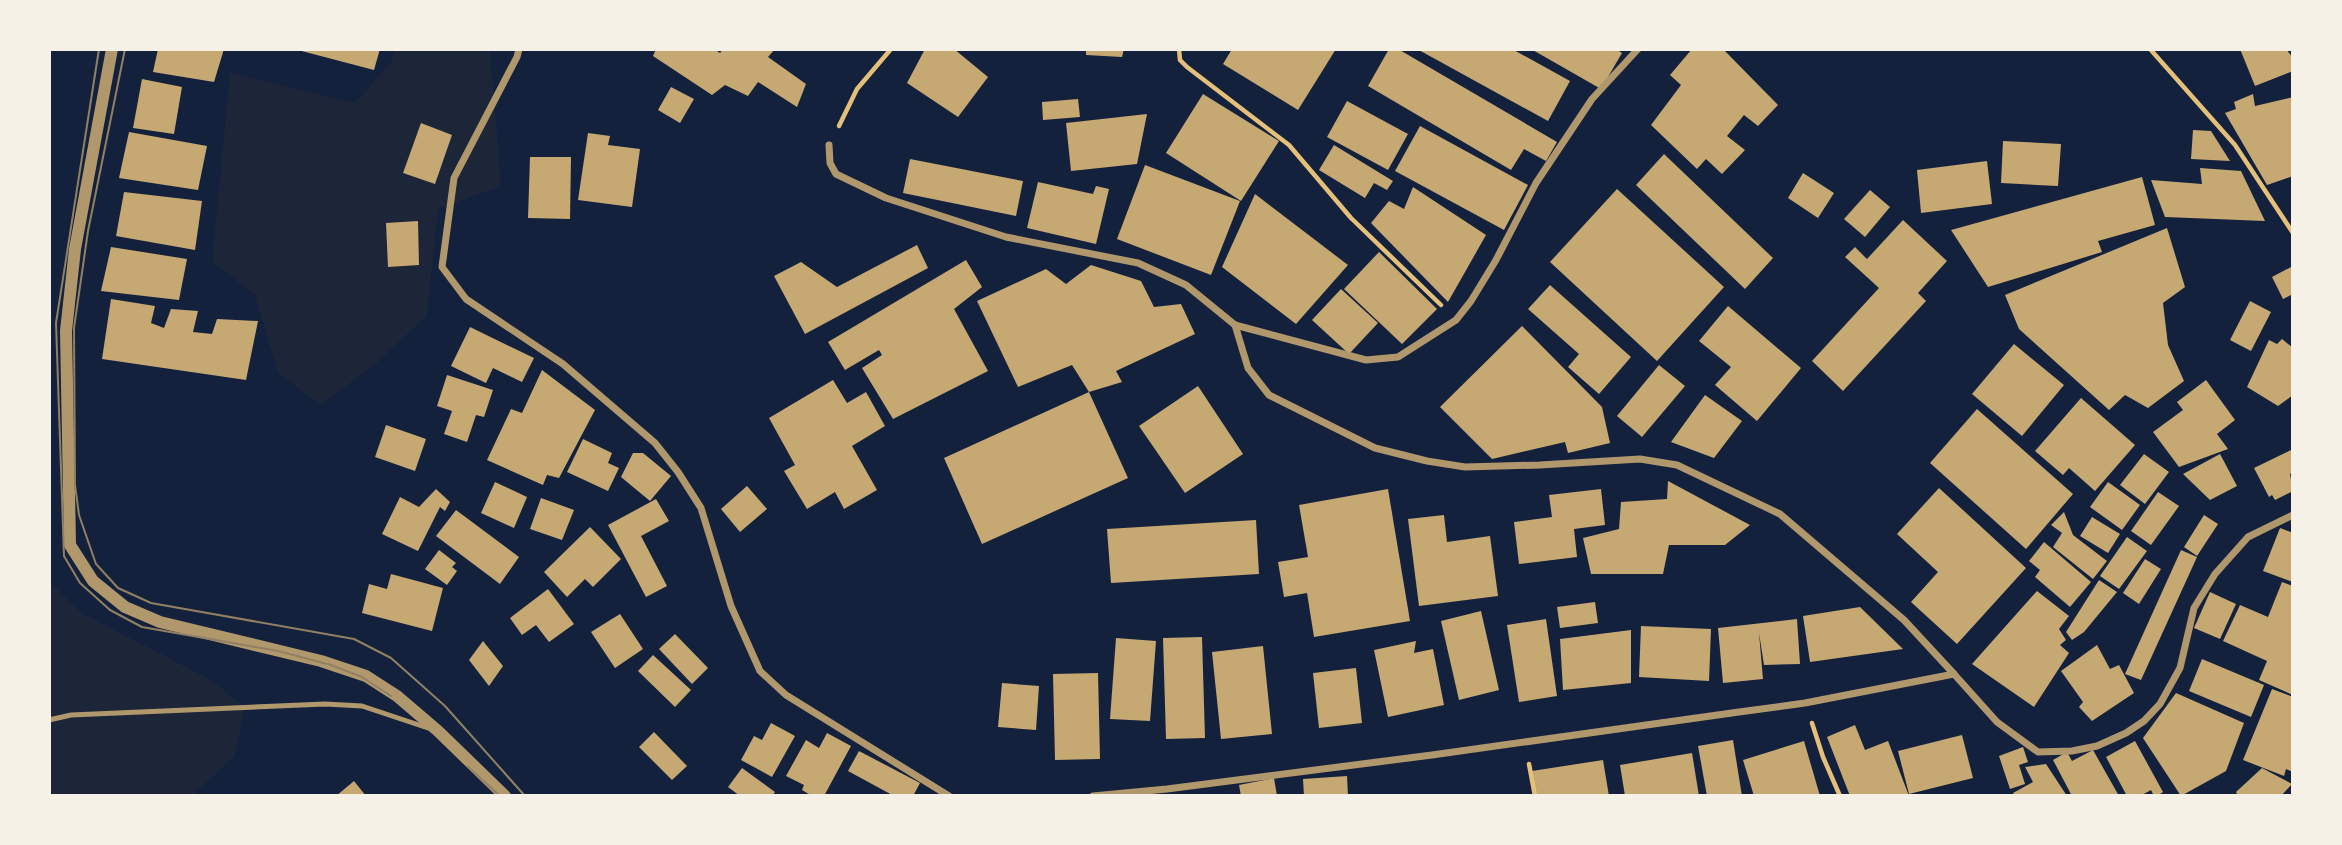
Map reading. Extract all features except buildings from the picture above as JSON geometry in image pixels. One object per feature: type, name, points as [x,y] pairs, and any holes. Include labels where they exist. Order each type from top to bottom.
[{"type":"street","points":[[112,49],[75,249],[66,331],[70,545],[93,581],[125,607],[160,622],[321,662],[366,676],[397,696],[438,731],[505,796]]},
{"type":"street","points":[[519,49],[454,178],[442,267],[466,299],[563,364],[655,443],[663,453],[701,508],[731,606],[760,671],[786,695],[949,796]]},
{"type":"street","points":[[829,145],[830,163],[836,173],[886,198],[1006,237],[1138,263],[1186,285],[1235,325],[1366,360],[1398,357],[1456,320],[1471,301],[1496,260],[1536,183],[1592,99],[1638,49]]},
{"type":"street","points":[[1235,325],[1248,368],[1269,394],[1375,448],[1465,467],[1640,459],[1677,465],[1780,514],[1903,620],[1997,722],[2038,752],[2072,751],[2097,746],[2126,733],[2144,721],[2160,704],[2180,668],[2194,608],[2215,574],[2248,537],[2293,515]]},
{"type":"street","points":[[1093,796],[1167,789],[1805,703],[1954,674]]},
{"type":"lane","points":[[49,720],[71,715],[325,704],[362,706],[438,731]]},
{"type":"path","points":[[829,145],[857,89],[891,49]]},
{"type":"path","points":[[1179,49],[1180,60],[1187,67],[1289,145],[1351,218],[1456,320]]},
{"type":"path","points":[[2150,49],[2235,145],[2293,233]]},
{"type":"path","points":[[1805,703],[1823,757],[1840,796]]},
{"type":"path","points":[[1525,742],[1535,796]]},
{"type":"shaded area","points":[[394,49],[490,49],[501,186],[438,209],[427,316],[373,366],[321,405],[278,373],[255,295],[212,261],[230,73],[355,103],[392,61]]},
{"type":"shaded area","points":[[49,582],[82,613],[213,681],[245,708],[235,756],[195,793],[196,796],[49,796]]},
{"type":"tram line","points":[[99,49],[56,323],[64,556],[80,583],[110,610],[142,627],[278,651],[331,665],[362,677],[391,696]]},
{"type":"tram line","points":[[125,49],[88,231],[74,328],[75,485],[79,515],[96,564],[118,588],[151,603],[354,639],[391,658],[445,706],[525,796]]},
{"type":"tram line","points":[[468,767],[500,796]]}]
